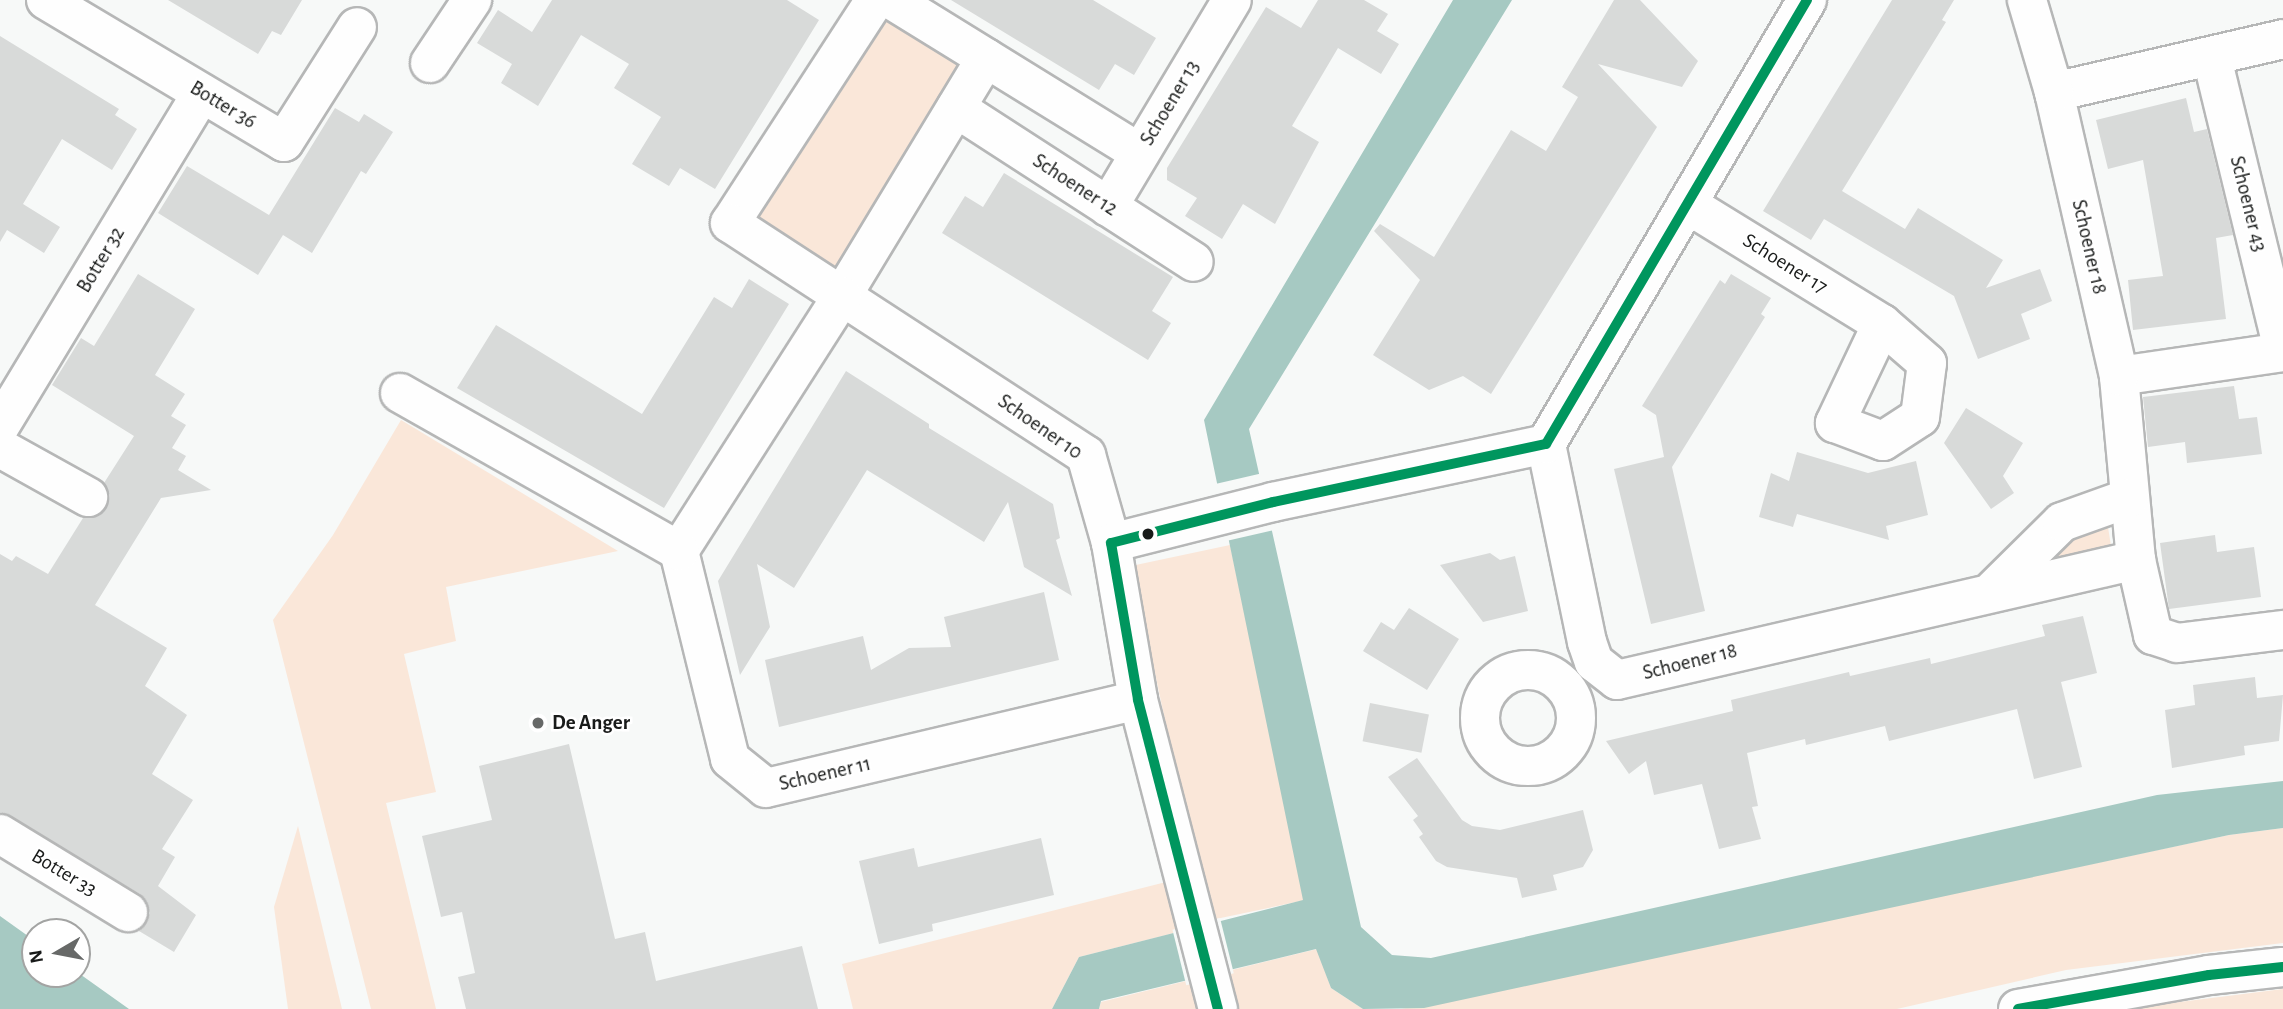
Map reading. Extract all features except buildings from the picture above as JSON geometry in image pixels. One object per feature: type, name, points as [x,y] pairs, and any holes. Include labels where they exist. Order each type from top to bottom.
[{"type":"street","name":"Botter 36","points":[[46,0],[284,142],[357,27]]},
{"type":"street","points":[[430,64],[472,0]]},
{"type":"street","name":"Schoener 10","points":[[875,0],[730,223],[1086,455],[1111,543],[1138,700],[1215,997]]},
{"type":"street","points":[[892,0],[1140,153]]},
{"type":"street","name":"Schoener 13","points":[[1108,207],[1231,0]]},
{"type":"street","points":[[1562,683],[1594,662],[1546,444],[1807,0]]},
{"type":"street","name":"Schoener 18","points":[[1594,662],[1617,680],[1994,589],[2136,560],[2119,376],[2054,92],[2027,0]]},
{"type":"street","points":[[2054,92],[2212,58],[2283,39]]},
{"type":"street","points":[[400,393],[679,551],[842,296],[986,58]]},
{"type":"street","name":"Schoener 43","points":[[2119,376],[2283,351],[2212,58]]},
{"type":"street","name":"Botter 32","points":[[0,426],[202,93]]},
{"type":"street","name":"Schoener 12","points":[[956,108],[1194,262]]},
{"type":"street","name":"Schoener 17","points":[[1687,204],[1882,324]]},
{"type":"street","points":[[1111,543],[1273,502],[1546,444]]},
{"type":"street","points":[[0,448],[88,497]]},
{"type":"street","points":[[1994,589],[2062,522],[2129,498]]},
{"type":"street","name":"Schoener 11","points":[[679,551],[730,759],[766,788],[1138,700]]},
{"type":"street","points":[[2136,560],[2153,635],[2177,643],[2283,630]]},
{"type":"street","name":"Botter 33","points":[[0,834],[128,912]]},
{"type":"street","points":[[2018,1009],[2209,975],[2283,967]]},
{"type":"shaded area","points":[[1453,0],[1512,0],[1249,429],[1361,927],[1392,955],[1431,958],[2157,795],[2283,781],[2283,828],[2229,835],[1424,1008],[1363,1009],[1331,988],[1316,949],[1101,1001],[1099,1009],[1052,1009],[1079,957],[1303,900],[1204,420]]},
{"type":"shaded area","points":[[881,17],[957,64],[946,98],[834,278],[745,223]]},
{"type":"shaded area","points":[[401,420],[618,551],[446,587],[456,641],[404,654],[436,792],[386,803],[436,1009],[371,1009],[273,620],[333,535]]},
{"type":"shaded area","points":[[2107,521],[2112,552],[2048,568],[2052,554],[2066,536]]},
{"type":"shaded area","points":[[1230,545],[1305,900],[1208,921],[1132,566]]},
{"type":"shaded area","points":[[298,826],[342,1009],[288,1009],[274,907]]},
{"type":"shaded area","points":[[2283,828],[2283,943],[2066,970],[1897,1009],[1401,1009],[2229,835]]},
{"type":"shaded area","points":[[1166,882],[1178,932],[1079,957],[1052,1009],[853,1009],[842,964]]},
{"type":"shaded area","points":[[0,916],[21,931],[21,988],[91,988],[91,982],[129,1009],[0,1009]]},
{"type":"shaded area","points":[[1317,949],[1331,988],[1363,1009],[1237,1009],[1228,971]]},
{"type":"shaded area","points":[[1190,980],[1197,1009],[1099,1009],[1101,1002]]},
{"type":"shaded area","points":[[2283,989],[2283,1009],[2132,1009],[2148,1006]]},
{"type":"pier","points":[[1263,473],[1276,530],[1227,541],[1214,484]]},
{"type":"pier","points":[[1220,918],[1234,973],[1186,985],[1172,930]]},
{"type":"transit line","points":[[1111,543],[1273,502],[1546,444],[1807,0]]},
{"type":"transit line","points":[[1111,543],[1138,700],[1218,1009]]},
{"type":"transit line","points":[[2018,1009],[2209,975],[2283,967]]},
{"type":"place","name":"De Anger","points":[[538,723]]}]
